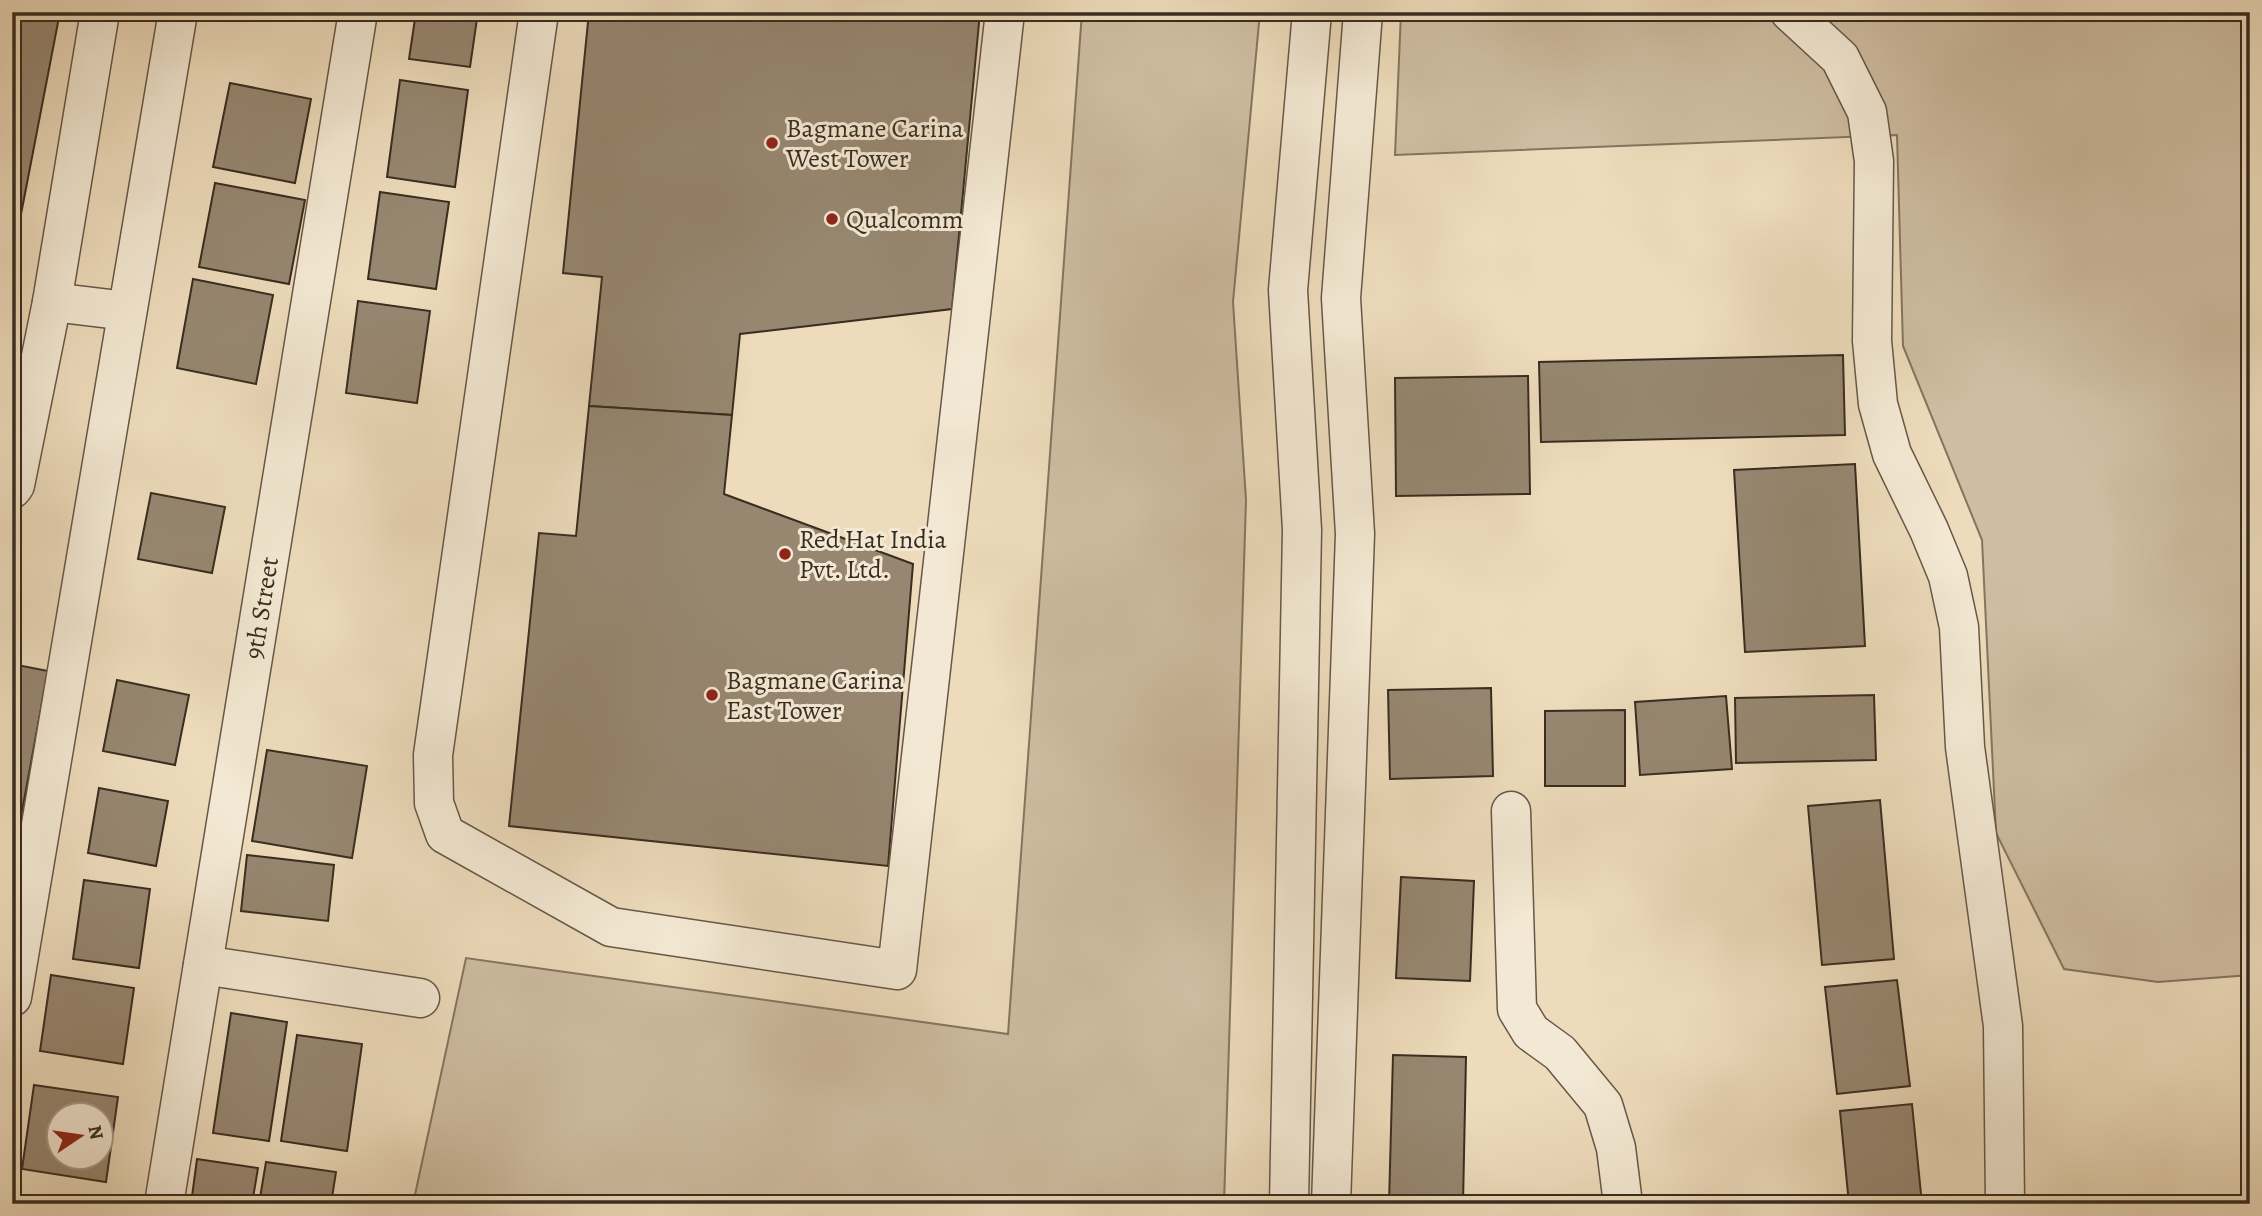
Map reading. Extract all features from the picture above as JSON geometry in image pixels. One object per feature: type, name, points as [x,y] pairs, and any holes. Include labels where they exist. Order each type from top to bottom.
[{"type":"street","points":[[12,489],[52,302],[100,12]]},
{"type":"street","points":[[12,997],[178,12]]},
{"type":"street","name":"9th Street","points":[[164,1204],[358,12]]},
{"type":"street","points":[[539,12],[433,755],[435,803],[445,834],[611,927],[897,970],[1006,12]]},
{"type":"street","points":[[1289,1204],[1302,530],[1288,290],[1312,12]]},
{"type":"street","points":[[1331,1204],[1354,534],[1341,299],[1363,12]]},
{"type":"street","points":[[1790,12],[1840,58],[1867,112],[1874,161],[1872,341],[1878,404],[1892,454],[1948,576],[1959,627],[1965,747],[2004,1026],[2005,1204]]},
{"type":"street","points":[[52,302],[127,311]]},
{"type":"street","points":[[1511,811],[1517,1009],[1531,1032],[1560,1053],[1603,1105],[1616,1148],[1623,1204]]},
{"type":"street","points":[[203,965],[420,998]]},
{"type":"shaded area","points":[[1082,12],[1260,12],[1233,302],[1246,500],[1224,1204],[413,1204],[466,958],[1008,1034]]},
{"type":"shaded area","points":[[1401,12],[2250,12],[2250,975],[2158,982],[2064,969],[1996,833],[1982,540],[1903,346],[1897,135],[1395,155]]},
{"type":"building","points":[[12,12],[60,12],[12,261]]},
{"type":"building","points":[[416,12],[478,12],[470,67],[409,59]]},
{"type":"building","name":"Bagmane Carina West Tower","points":[[589,12],[980,12],[952,309],[740,334],[732,415],[589,406],[602,277],[563,273]]},
{"type":"building","points":[[400,80],[468,90],[455,187],[387,177]]},
{"type":"building","points":[[230,83],[311,99],[295,183],[213,167]]},
{"type":"building","points":[[215,183],[305,200],[289,284],[199,267]]},
{"type":"building","points":[[380,192],[449,202],[436,289],[368,279]]},
{"type":"building","points":[[193,279],[273,295],[256,384],[177,368]]},
{"type":"building","points":[[358,301],[430,311],[417,403],[346,393]]},
{"type":"building","points":[[1843,355],[1845,435],[1541,442],[1539,362]]},
{"type":"building","points":[[1528,376],[1530,494],[1396,496],[1395,378]]},
{"type":"building","name":"Bagmane Carina East Tower","points":[[589,406],[732,415],[724,494],[913,564],[888,866],[509,826],[539,533],[576,536]]},
{"type":"building","points":[[1855,464],[1865,646],[1745,652],[1734,470]]},
{"type":"building","points":[[151,493],[225,507],[212,573],[138,559]]},
{"type":"building","points":[[12,664],[48,671],[12,865]]},
{"type":"building","points":[[117,680],[189,695],[175,765],[103,751]]},
{"type":"building","points":[[1491,688],[1493,776],[1390,779],[1388,690]]},
{"type":"building","points":[[1874,695],[1876,760],[1736,763],[1735,698]]},
{"type":"building","points":[[1726,696],[1732,769],[1640,775],[1635,702]]},
{"type":"building","points":[[1625,710],[1625,786],[1545,786],[1545,711]]},
{"type":"building","points":[[267,750],[367,766],[352,858],[252,841]]},
{"type":"building","points":[[99,788],[168,801],[156,866],[88,853]]},
{"type":"building","points":[[1880,800],[1894,959],[1822,965],[1808,806]]},
{"type":"building","points":[[247,855],[334,865],[328,921],[241,911]]},
{"type":"building","points":[[1401,877],[1474,881],[1470,981],[1396,978]]},
{"type":"building","points":[[84,880],[150,889],[139,968],[73,959]]},
{"type":"building","points":[[51,975],[134,988],[123,1064],[40,1051]]},
{"type":"building","points":[[1897,980],[1910,1086],[1837,1094],[1825,987]]},
{"type":"building","points":[[231,1013],[287,1022],[269,1141],[213,1133]]},
{"type":"building","points":[[297,1035],[362,1044],[347,1151],[281,1141]]},
{"type":"building","points":[[1393,1055],[1466,1057],[1463,1204],[1389,1204]]},
{"type":"building","points":[[34,1085],[118,1097],[116,1111],[116,1100],[46,1100],[46,1170],[108,1170],[106,1182],[22,1169]]},
{"type":"building","points":[[1912,1104],[1922,1204],[1849,1204],[1840,1111]]},
{"type":"building","points":[[197,1159],[258,1168],[252,1204],[191,1204]]},
{"type":"building","points":[[266,1162],[336,1172],[331,1204],[259,1204]]},
{"type":"place","name":"Bagmane Carina West Tower","points":[[772,143]]},
{"type":"place","name":"Qualcomm","points":[[832,219]]},
{"type":"place","name":"Red Hat India Pvt. Ltd.","points":[[785,554]]},
{"type":"place","name":"Bagmane Carina East Tower","points":[[712,695]]}]
